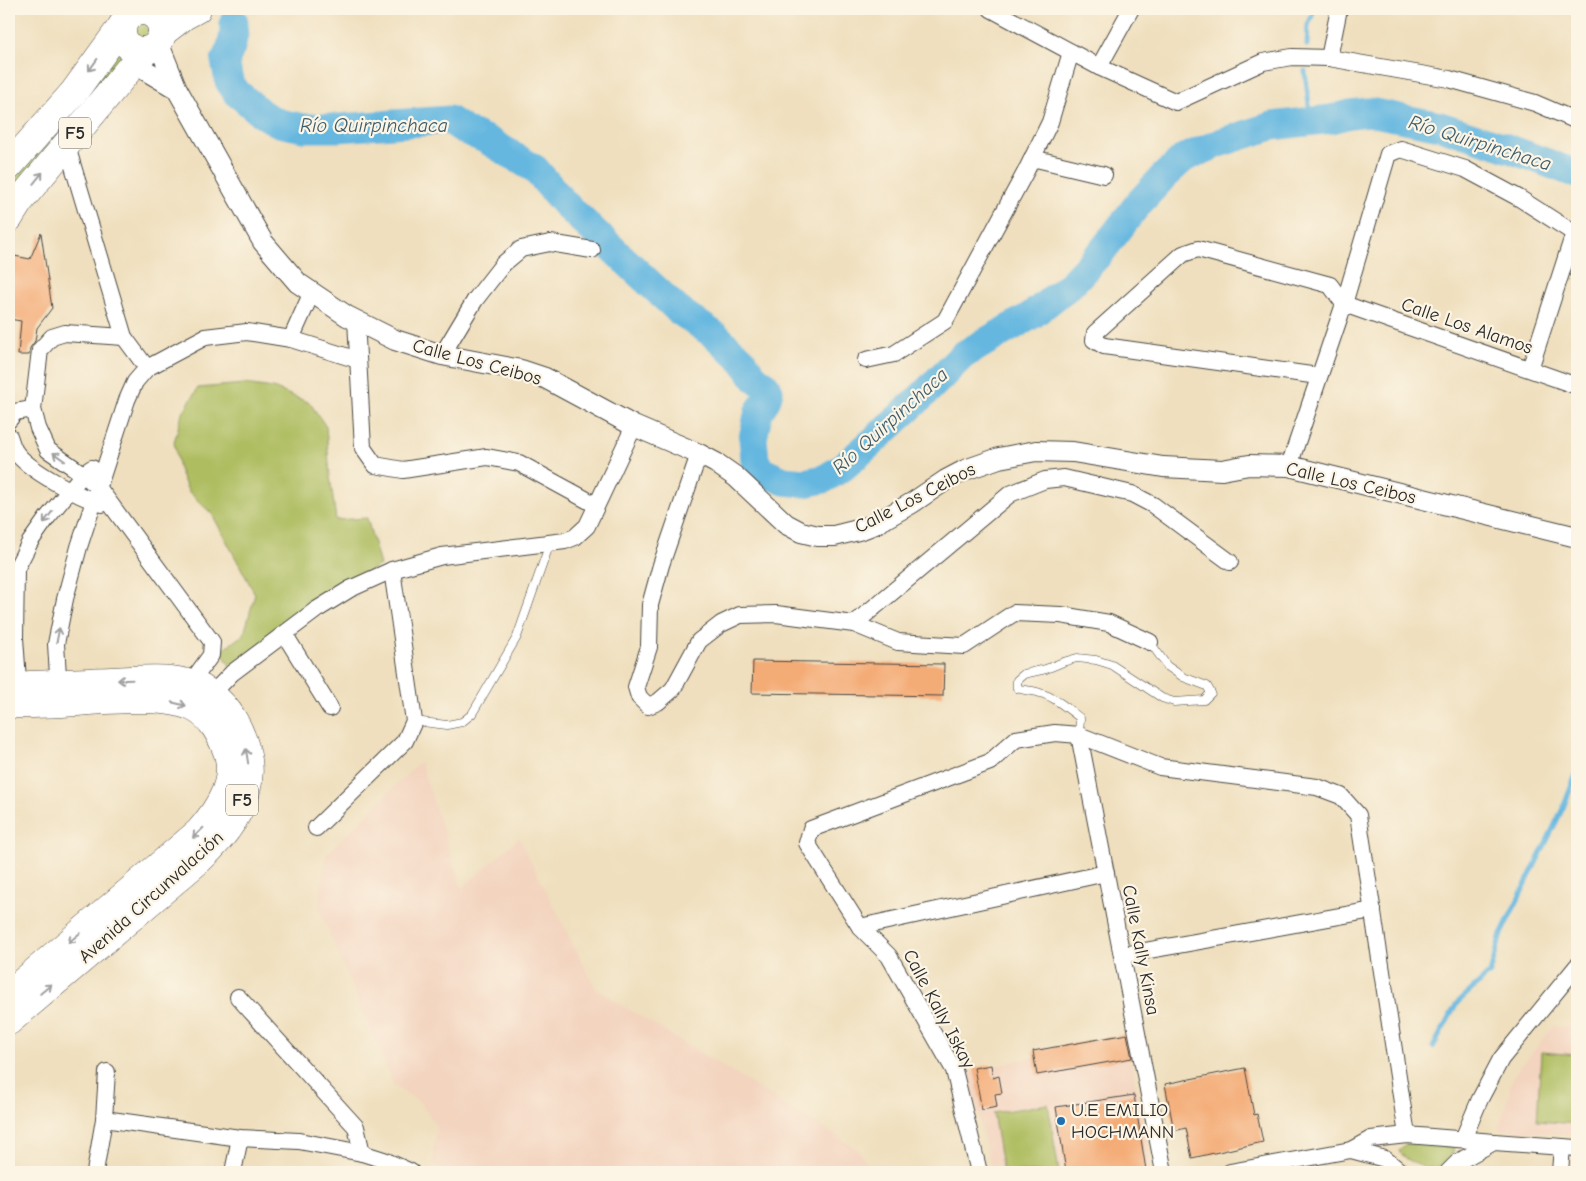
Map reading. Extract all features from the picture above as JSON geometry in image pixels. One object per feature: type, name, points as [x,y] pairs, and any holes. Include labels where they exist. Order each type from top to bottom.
[{"type":"highway","name":"F5","points":[[9,218],[19,202],[66,143],[149,47],[189,11]]},
{"type":"highway","name":"F5","points":[[132,15],[123,39],[132,48],[149,47]]},
{"type":"highway","name":"F5","points":[[9,166],[74,92],[132,15]]},
{"type":"highway","name":"Avenida Circunvalación","points":[[9,1021],[219,841],[228,829],[244,798],[248,771],[248,756],[236,722],[224,706],[200,689],[172,681],[145,680],[59,693],[14,695]]},
{"type":"highway","name":"Avenida Circunvalación","points":[[9,994],[199,832],[218,807],[227,788],[230,775],[228,751],[220,734],[211,720],[197,710],[182,703],[59,693]]},
{"type":"street","points":[[991,9],[1099,67],[1176,102],[1263,62],[1292,57],[1329,58],[1449,79],[1535,103],[1577,121]]},
{"type":"street","points":[[1099,67],[1131,9]]},
{"type":"street","points":[[1329,58],[1339,9]]},
{"type":"street","name":"Calle Los Ceibos","points":[[149,47],[177,89]]},
{"type":"street","name":"Calle Los Ceibos","points":[[149,47],[177,89],[263,242],[298,283],[356,320],[395,340],[442,355],[521,370],[545,378],[634,426],[699,454],[736,477],[786,524],[802,532],[818,536],[834,536],[862,529],[875,524],[965,470],[999,458],[1036,451],[1073,452],[1163,467],[1222,470],[1249,465],[1289,466],[1577,537]]},
{"type":"street","points":[[866,360],[894,354],[945,321],[1050,122],[1071,52]]},
{"type":"street","points":[[9,144],[45,127]]},
{"type":"street","points":[[66,143],[124,337],[147,368]]},
{"type":"street","points":[[1289,466],[1344,304],[1388,154],[1401,149],[1465,169],[1519,198],[1576,234],[1530,369]]},
{"type":"street","points":[[1032,158],[1104,175]]},
{"type":"street","points":[[442,355],[475,300],[503,264],[521,249],[550,243],[592,250]]},
{"type":"street","points":[[1318,376],[1104,346],[1094,340],[1095,333],[1183,254],[1198,249],[1330,284],[1344,304]]},
{"type":"street","points":[[291,339],[312,292]]},
{"type":"street","name":"Calle Los Alamos","points":[[1344,304],[1577,386]]},
{"type":"street","points":[[356,320],[363,448],[375,465],[403,470],[487,457],[519,463],[596,505]]},
{"type":"street","points":[[59,693],[56,644],[74,564],[127,400],[136,382],[147,368],[205,337],[246,332],[291,339],[358,360]]},
{"type":"street","points":[[124,337],[65,333],[52,337],[40,350],[33,410],[38,428],[48,450],[83,474],[96,494],[112,506],[212,642],[211,655],[200,689]]},
{"type":"street","points":[[9,420],[15,412],[33,410]]},
{"type":"street","points":[[200,689],[232,673],[316,610],[350,589],[392,570],[442,556],[550,543],[575,537],[587,526],[634,426]]},
{"type":"street","points":[[9,436],[14,451],[24,461],[70,491],[96,494]]},
{"type":"street","points":[[699,454],[661,565],[650,605],[649,647],[636,688],[638,697],[648,706],[658,702],[673,689],[699,641],[721,624],[740,615],[776,614],[854,624],[898,642],[964,646],[1014,613],[1060,615],[1109,623],[1150,642]]},
{"type":"street","points":[[14,695],[16,569],[30,542],[83,474],[107,458]]},
{"type":"street","points":[[854,624],[1010,494],[1045,480],[1064,478],[1132,494],[1154,505],[1230,562]]},
{"type":"street","points":[[316,828],[406,742],[414,720],[392,570]]},
{"type":"street","points":[[285,635],[330,708]]},
{"type":"street","name":"Calle Kally Iskay","points":[[979,1172],[954,1070],[889,956],[860,927],[807,843],[811,829],[990,762],[1016,739],[1055,733],[1079,735]]},
{"type":"street","points":[[1079,735],[1160,768],[1318,787],[1341,796],[1358,815],[1407,1135]]},
{"type":"street","name":"Calle Kally Kinsa","points":[[1079,735],[1164,1172]]},
{"type":"street","points":[[860,927],[1106,873]]},
{"type":"street","points":[[1122,955],[1373,910]]},
{"type":"street","points":[[1463,1139],[1480,1099],[1501,1059],[1577,966]]},
{"type":"street","points":[[238,998],[356,1127],[362,1153]]},
{"type":"street","points":[[95,1172],[104,1119],[107,1072]]},
{"type":"street","points":[[104,1119],[240,1138],[299,1141],[362,1153],[383,1166],[411,1172]]},
{"type":"street","points":[[1238,1172],[1351,1150],[1371,1139],[1407,1135],[1570,1148],[1560,1172]]},
{"type":"street","points":[[233,1172],[240,1138]]},
{"type":"street","points":[[1448,1172],[1458,1162],[1494,1142]]},
{"type":"street","points":[[1351,1150],[1385,1159],[1401,1172]]},
{"type":"lane","points":[[414,720],[447,725],[462,722],[472,714],[517,637],[550,543]]},
{"type":"lane","points":[[1079,735],[1080,718],[1050,696],[1017,688],[1017,680],[1024,674],[1046,669],[1077,658],[1096,660],[1112,665],[1162,698],[1174,702],[1204,700],[1211,693],[1207,686],[1183,677],[1167,666],[1150,642]]},
{"type":"shaded area","points":[[420,761],[462,888],[519,838],[596,989],[859,1150],[871,1172],[447,1172],[433,1162],[436,1126],[420,1102],[394,1086],[318,906],[327,854]]},
{"type":"shaded area","points":[[1554,1026],[1577,1028],[1577,1135],[1499,1130],[1513,1076]]},
{"type":"shaded area","name":"U.E EMILIO HOCHMANN","points":[[1126,1036],[1153,1171],[992,1172],[968,1072]]},
{"type":"green space","points":[[142,21],[148,24],[151,30],[148,36],[142,39],[136,36],[133,30],[136,24]]},
{"type":"green space","points":[[118,45],[133,54],[9,199],[9,175]]},
{"type":"green space","points":[[244,384],[273,388],[310,403],[326,427],[336,520],[367,518],[380,565],[351,581],[230,666],[221,651],[244,634],[255,594],[212,514],[188,491],[179,469],[174,442],[182,414],[198,388]]},
{"type":"green space","points":[[1541,1052],[1577,1055],[1577,1124],[1537,1121]]},
{"type":"green space","points":[[1048,1104],[1059,1172],[1003,1172],[993,1113]]},
{"type":"green space","points":[[1452,1141],[1454,1150],[1452,1154],[1446,1161],[1432,1168],[1416,1164],[1399,1151],[1405,1144]]},
{"type":"building","points":[[41,233],[52,308],[37,328],[35,341],[30,348],[29,355],[18,355],[21,321],[9,319],[9,255],[30,259]]},
{"type":"building","points":[[753,661],[944,664],[943,696],[752,693]]},
{"type":"building","points":[[1127,1034],[1132,1058],[1037,1075],[1033,1051]]},
{"type":"building","points":[[991,1065],[993,1078],[999,1076],[1002,1093],[995,1094],[997,1107],[982,1110],[974,1068]]},
{"type":"building","points":[[1245,1068],[1254,1115],[1257,1114],[1263,1142],[1192,1158],[1186,1128],[1174,1131],[1165,1084]]},
{"type":"building","points":[[1134,1095],[1146,1170],[1132,1172],[1066,1172],[1056,1107]]},
{"type":"waterway","points":[[1307,45],[1308,25],[1315,9]]},
{"type":"waterway","name":"Río Quirpinchaca","points":[[234,22],[234,34],[225,61],[229,81],[237,93],[262,114],[279,123],[304,128],[338,128],[449,120],[535,169],[564,203],[585,223],[678,310],[716,336],[743,361],[755,378],[765,385],[769,391],[766,401],[759,411],[753,438],[755,460],[761,471],[784,481],[804,483],[824,479],[842,468],[920,398],[963,355],[1032,315],[1070,285],[1102,251],[1138,204],[1184,158],[1222,142],[1272,126],[1369,112],[1440,126],[1499,145],[1577,174]]},
{"type":"waterway","points":[[1305,71],[1311,122]]},
{"type":"waterway","points":[[1433,1047],[1457,1003],[1490,973],[1501,934],[1563,808],[1577,772]]},
{"type":"place","name":"U.E EMILIO HOCHMANN","points":[[1061,1121]]}]
